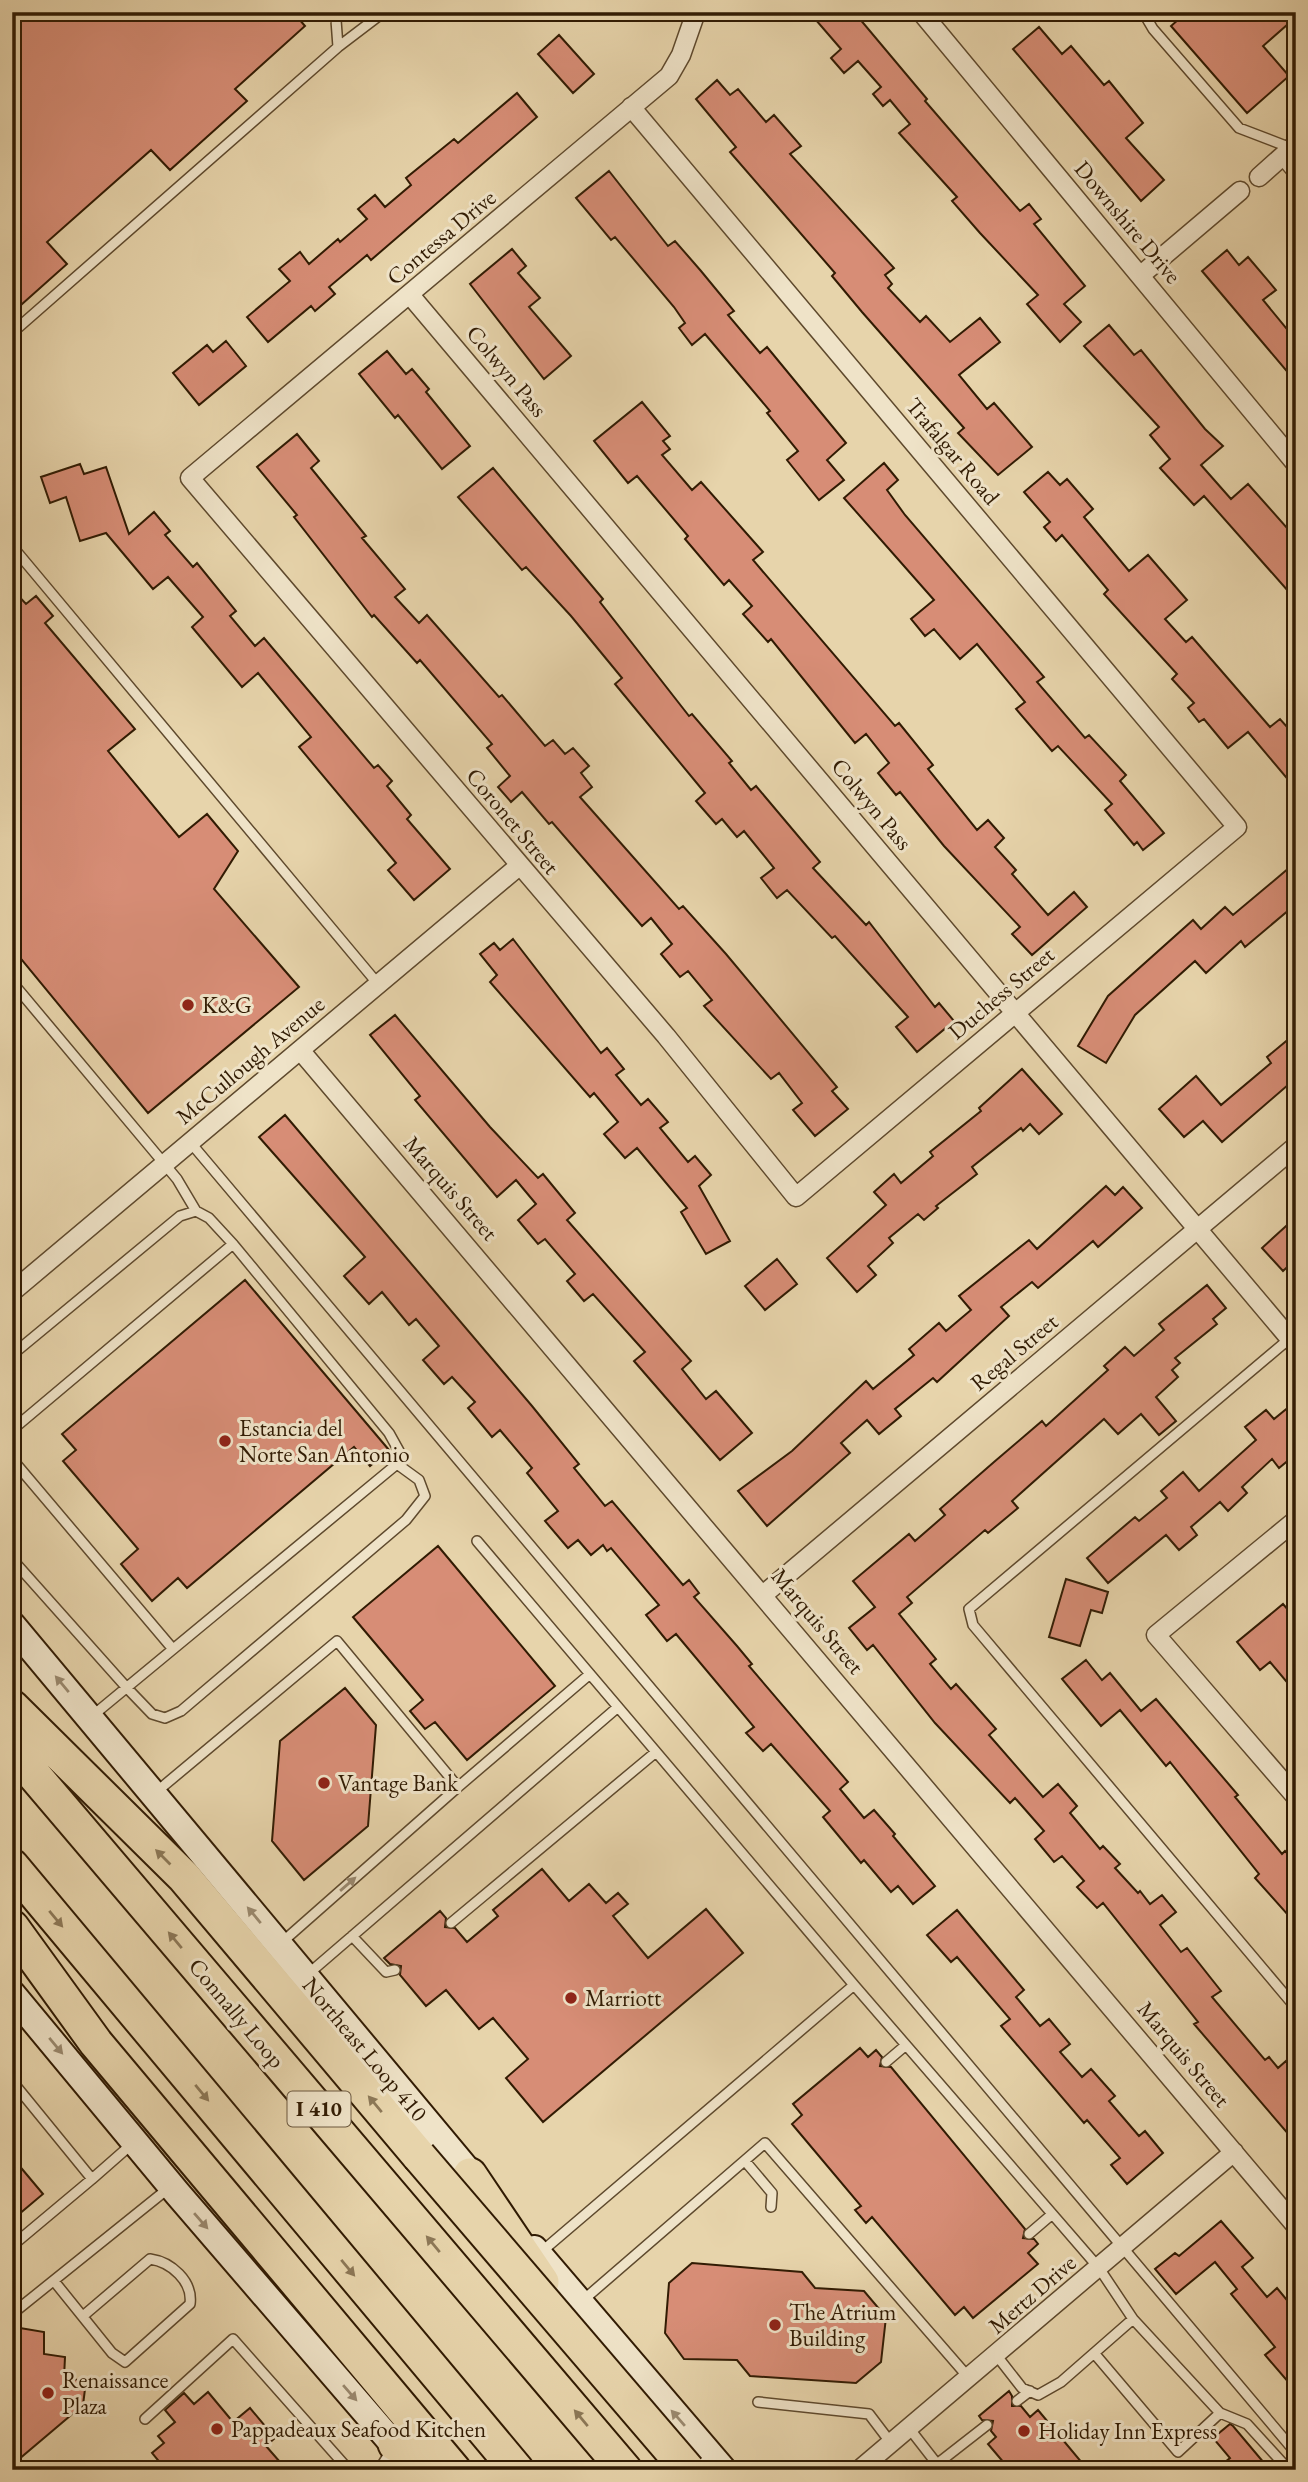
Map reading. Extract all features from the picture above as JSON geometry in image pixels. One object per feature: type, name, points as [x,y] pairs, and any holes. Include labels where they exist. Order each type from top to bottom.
[{"type":"highway","points":[[12,1707],[184,1877],[688,2470]]},
{"type":"highway","name":"Connally Loop","points":[[12,1749],[625,2470]]},
{"type":"highway","points":[[12,1866],[517,2470]]},
{"type":"highway","points":[[12,1927],[88,2033],[454,2470]]},
{"type":"highway","points":[[470,2175],[669,2470]]},
{"type":"highway","points":[[396,2461],[410,2451],[430,2470]]},
{"type":"main road","name":"Northeast Loop 410","points":[[12,1625],[470,2175],[723,2470]]},
{"type":"main road","points":[[13,1998],[396,2461]]},
{"type":"street","name":"Contessa Drive","points":[[190,478],[668,76],[681,55],[696,12]]},
{"type":"street","name":"Downshire Drive","points":[[921,12],[1296,464]]},
{"type":"street","name":"Trafalgar Road","points":[[631,107],[1237,827]]},
{"type":"street","points":[[1259,177],[1289,150]]},
{"type":"street","points":[[1140,275],[1240,191]]},
{"type":"street","name":"Colwyn Pass","points":[[410,295],[1292,1343]]},
{"type":"street","name":"Coronet Street","points":[[190,478],[666,1036],[796,1197]]},
{"type":"street","name":"Duchess Street","points":[[796,1197],[1237,827]]},
{"type":"street","name":"McCullough Avenue","points":[[12,1292],[519,866]]},
{"type":"street","name":"Marquis Street","points":[[300,1050],[1296,2226]]},
{"type":"street","name":"Regal Street","points":[[763,1595],[1296,1146]]},
{"type":"street","points":[[1296,1520],[1156,1635],[1296,1797]]},
{"type":"street","name":"Mertz Drive","points":[[859,2470],[997,2356],[1234,2152]]},
{"type":"lane","points":[[330,12],[336,20],[338,47]]},
{"type":"lane","points":[[12,332],[338,47],[384,12]]},
{"type":"lane","points":[[1143,12],[1153,29],[1239,128],[1289,150],[1296,177]]},
{"type":"lane","points":[[12,546],[378,984]]},
{"type":"lane","points":[[12,982],[177,1179],[196,1211],[209,1217],[233,1244],[389,1433],[399,1451],[397,1464],[90,1718]]},
{"type":"lane","points":[[190,1142],[1296,2453]]},
{"type":"lane","points":[[12,1356],[180,1216],[196,1211]]},
{"type":"lane","points":[[12,1430],[233,1244]]},
{"type":"lane","points":[[1292,1343],[969,1609],[973,1625],[1296,2008]]},
{"type":"lane","points":[[12,1459],[172,1648]]},
{"type":"lane","points":[[12,1559],[152,1714],[165,1718],[181,1711],[406,1520],[425,1496],[419,1480],[397,1464]]},
{"type":"lane","points":[[477,1541],[1050,2216],[1099,2268],[1133,2319],[1220,2413],[1247,2424],[1289,2470]]},
{"type":"lane","points":[[154,1794],[337,1641],[458,1787]]},
{"type":"lane","points":[[279,1945],[590,1674]]},
{"type":"lane","points":[[305,1977],[618,1707]]},
{"type":"lane","points":[[451,1923],[656,1752]]},
{"type":"lane","points":[[352,1936],[386,1972],[395,1970]]},
{"type":"lane","points":[[538,2254],[854,1985]]},
{"type":"lane","points":[[886,2062],[905,2045]]},
{"type":"lane","points":[[12,2081],[92,2179]]},
{"type":"lane","points":[[12,2246],[134,2141]]},
{"type":"lane","points":[[580,2303],[765,2143],[969,2378]]},
{"type":"lane","points":[[745,2161],[772,2193],[771,2207]]},
{"type":"lane","points":[[12,2314],[171,2186]]},
{"type":"lane","points":[[1029,2234],[1050,2216]]},
{"type":"lane","points":[[54,2281],[112,2353],[125,2362],[190,2304],[192,2294],[181,2275],[164,2260],[150,2259],[83,2316]]},
{"type":"lane","points":[[997,2356],[1022,2388],[1038,2395],[1061,2382],[1133,2319]]},
{"type":"lane","points":[[145,2419],[233,2339],[349,2470]]},
{"type":"lane","points":[[1094,2353],[1178,2452],[1220,2413]]},
{"type":"lane","points":[[1017,2401],[1030,2391]]},
{"type":"lane","points":[[758,2402],[869,2414],[891,2443]]},
{"type":"lane","points":[[909,2428],[935,2467],[987,2425]]},
{"type":"building","points":[[12,12],[293,12],[305,26],[235,89],[247,101],[170,170],[151,150],[47,242],[67,264],[12,313]]},
{"type":"building","points":[[809,12],[854,12],[927,99],[925,101],[1020,211],[1029,204],[1041,219],[1034,224],[1085,286],[1064,304],[1081,322],[1060,342],[1027,304],[1038,295],[952,201],[957,197],[899,133],[910,124],[890,100],[883,106],[873,94],[881,87],[858,61],[844,73],[831,58],[841,49]]},
{"type":"building","points":[[1187,12],[1296,12],[1296,17],[1263,46],[1289,76],[1247,113],[1171,26]]},
{"type":"building","points":[[1039,27],[1062,54],[1071,46],[1104,85],[1109,81],[1143,123],[1126,138],[1164,180],[1141,201],[1013,49]]},
{"type":"building","points":[[559,35],[594,74],[573,93],[538,54]]},
{"type":"building","points":[[717,80],[730,95],[738,89],[766,122],[774,115],[801,146],[790,154],[894,268],[885,275],[892,284],[888,288],[920,322],[926,316],[950,342],[980,318],[1000,342],[959,375],[987,409],[994,403],[1032,447],[998,475],[958,433],[964,428],[862,312],[832,276],[835,273],[730,152],[736,147],[696,99]]},
{"type":"building","points":[[517,93],[537,117],[371,260],[367,255],[329,287],[335,294],[315,311],[311,306],[268,342],[247,317],[290,281],[279,269],[300,252],[309,264],[338,239],[340,242],[367,219],[358,209],[375,195],[385,207],[411,185],[406,178],[454,139],[458,143]]},
{"type":"building","points":[[609,171],[668,246],[675,241],[701,271],[734,311],[728,315],[760,353],[767,347],[846,443],[827,460],[844,480],[819,500],[787,460],[798,451],[767,413],[770,411],[705,334],[692,345],[679,328],[685,323],[674,307],[615,237],[611,240],[576,198]]},
{"type":"building","points":[[512,249],[526,266],[518,273],[540,298],[529,307],[571,356],[544,379],[470,284]]},
{"type":"building","points":[[1227,250],[1239,265],[1248,257],[1276,290],[1263,300],[1296,340],[1296,382],[1202,271]]},
{"type":"building","points":[[1109,325],[1134,355],[1141,350],[1205,429],[1223,446],[1201,465],[1231,499],[1248,484],[1288,529],[1296,542],[1296,600],[1204,496],[1194,505],[1160,468],[1170,459],[1150,435],[1159,427],[1084,346]]},
{"type":"building","points":[[226,341],[246,366],[199,405],[173,373],[207,345],[213,352]]},
{"type":"building","points":[[387,351],[406,374],[412,369],[429,389],[426,392],[470,446],[442,469],[398,415],[395,418],[359,374]]},
{"type":"building","points":[[642,402],[670,436],[663,441],[670,449],[662,455],[692,490],[701,482],[763,552],[753,560],[895,726],[899,723],[933,765],[928,769],[977,830],[988,820],[1004,838],[995,847],[1016,870],[1012,874],[1048,915],[1074,892],[1087,907],[1032,955],[1012,934],[1020,927],[944,846],[900,792],[896,795],[878,773],[889,763],[866,734],[855,743],[771,639],[768,642],[743,614],[752,606],[729,580],[724,585],[685,539],[688,536],[637,476],[628,483],[594,441]]},
{"type":"building","points":[[297,434],[319,461],[311,468],[366,536],[362,538],[405,589],[395,597],[419,623],[427,615],[499,697],[502,695],[545,746],[553,740],[565,754],[573,748],[589,766],[581,773],[592,787],[580,797],[679,909],[683,906],[726,954],[837,1087],[832,1091],[848,1109],[815,1136],[793,1110],[802,1103],[779,1073],[771,1079],[704,1006],[712,1000],[688,971],[680,977],[661,954],[672,944],[651,918],[642,926],[552,822],[549,824],[522,792],[511,802],[498,787],[510,776],[487,748],[492,744],[420,660],[417,663],[374,615],[372,617],[294,517],[297,515],[257,467]]},
{"type":"building","points":[[884,463],[898,480],[887,490],[905,515],[1044,677],[1037,682],[1085,738],[1089,735],[1126,775],[1120,781],[1164,833],[1143,850],[1137,842],[1134,845],[1105,810],[1112,804],[1058,746],[1052,751],[1016,709],[1025,702],[977,644],[960,659],[934,629],[925,636],[911,619],[934,600],[844,498]]},
{"type":"building","points":[[80,464],[84,474],[106,467],[129,534],[154,512],[170,531],[165,535],[193,567],[197,563],[236,611],[230,616],[255,646],[264,638],[374,768],[378,765],[392,781],[387,786],[411,815],[407,819],[450,869],[414,900],[388,870],[396,863],[299,747],[311,737],[258,673],[242,687],[192,627],[203,617],[168,577],[153,589],[106,533],[80,541],[66,497],[50,503],[41,477]]},
{"type":"building","points":[[493,468],[603,599],[600,602],[689,716],[692,714],[732,761],[729,763],[751,790],[756,786],[820,862],[813,868],[866,925],[869,922],[935,1007],[939,1003],[954,1021],[917,1052],[896,1027],[908,1017],[835,936],[832,938],[787,890],[777,898],[761,878],[774,868],[744,831],[737,837],[722,819],[716,824],[696,801],[705,793],[615,684],[622,678],[571,616],[526,567],[522,570],[458,497]]},
{"type":"building","points":[[1048,472],[1060,485],[1067,479],[1093,509],[1084,517],[1129,571],[1148,555],[1187,600],[1165,619],[1186,642],[1192,637],[1270,727],[1280,719],[1296,737],[1296,789],[1248,732],[1228,748],[1204,719],[1199,722],[1188,708],[1194,703],[1172,679],[1177,674],[1104,594],[1108,590],[1062,535],[1056,541],[1044,527],[1050,522],[1024,492]]},
{"type":"building","points":[[12,589],[26,604],[36,596],[53,616],[45,623],[135,729],[108,751],[179,837],[207,814],[238,851],[214,889],[299,987],[148,1113],[12,948]]},
{"type":"building","points":[[1289,868],[1296,876],[1296,904],[1245,947],[1241,941],[1206,973],[1195,961],[1135,1015],[1106,1063],[1078,1046],[1108,996],[1193,920],[1201,929],[1225,907],[1233,915]]},
{"type":"building","points":[[513,939],[601,1053],[607,1048],[624,1069],[616,1075],[641,1105],[648,1099],[668,1122],[660,1128],[688,1162],[695,1156],[711,1175],[699,1186],[730,1241],[706,1254],[681,1212],[687,1208],[637,1148],[625,1158],[604,1134],[618,1122],[594,1093],[590,1097],[490,982],[497,975],[480,954],[494,943],[500,950]]},
{"type":"building","points":[[395,1015],[490,1127],[538,1178],[543,1174],[575,1213],[567,1220],[691,1361],[682,1369],[706,1399],[716,1391],[752,1433],[720,1460],[634,1361],[645,1352],[593,1294],[584,1301],[567,1281],[575,1274],[545,1239],[538,1244],[518,1220],[536,1204],[516,1180],[497,1197],[415,1100],[420,1096],[370,1035]]},
{"type":"building","points":[[1296,1033],[1296,1078],[1222,1142],[1203,1121],[1184,1137],[1159,1109],[1196,1076],[1221,1105],[1271,1063],[1267,1057]]},
{"type":"building","points":[[1022,1069],[1062,1114],[1039,1134],[1030,1124],[1023,1131],[1021,1128],[972,1167],[977,1174],[936,1206],[938,1208],[924,1220],[918,1214],[889,1238],[893,1243],[868,1266],[876,1275],[857,1292],[827,1258],[886,1205],[874,1192],[894,1174],[901,1183],[933,1156],[930,1152],[981,1111],[979,1108]]},
{"type":"building","points":[[285,1115],[532,1406],[579,1464],[574,1468],[605,1506],[612,1501],[683,1585],[689,1580],[699,1593],[694,1597],[848,1782],[840,1789],[864,1818],[874,1810],[935,1886],[913,1904],[898,1886],[891,1892],[864,1860],[861,1863],[823,1817],[830,1811],[771,1744],[763,1751],[746,1733],[754,1727],[676,1634],[667,1641],[646,1615],[659,1605],[611,1548],[607,1551],[603,1545],[591,1555],[578,1540],[568,1548],[545,1521],[558,1511],[527,1473],[532,1468],[500,1430],[492,1437],[468,1408],[475,1402],[452,1377],[444,1384],[423,1360],[439,1346],[416,1319],[409,1325],[382,1292],[369,1304],[344,1276],[365,1257],[259,1137]]},
{"type":"building","points":[[1106,1186],[1115,1195],[1123,1187],[1142,1208],[1098,1247],[1093,1241],[1038,1288],[1032,1282],[1001,1307],[1009,1316],[937,1382],[933,1378],[895,1409],[901,1416],[879,1434],[867,1420],[841,1443],[850,1453],[767,1526],[738,1491],[792,1451],[866,1381],[873,1389],[914,1355],[909,1349],[939,1323],[946,1331],[971,1310],[959,1296],[1029,1240],[1037,1249]]},
{"type":"building","points":[[1296,1217],[1296,1259],[1283,1271],[1262,1248]]},
{"type":"building","points":[[777,1259],[797,1284],[765,1310],[745,1286]]},
{"type":"building","name":"Estancia del Norte San Antonio","points":[[245,1280],[389,1450],[370,1466],[354,1447],[187,1588],[178,1578],[152,1601],[121,1564],[138,1549],[63,1461],[76,1450],[62,1434]]},
{"type":"building","points":[[1207,1285],[1226,1308],[1213,1319],[1217,1324],[1175,1358],[1180,1363],[1172,1370],[1178,1377],[1156,1397],[1176,1421],[1159,1435],[1141,1414],[1118,1434],[1104,1419],[1012,1501],[1018,1508],[988,1533],[985,1530],[907,1597],[912,1603],[899,1614],[936,1659],[930,1664],[951,1689],[956,1684],[996,1729],[989,1735],[1043,1797],[1058,1784],[1077,1806],[1070,1813],[1100,1849],[1103,1846],[1120,1864],[1115,1868],[1138,1893],[1140,1891],[1150,1904],[1162,1895],[1176,1912],[1160,1925],[1181,1952],[1187,1948],[1221,1991],[1212,1997],[1265,2060],[1269,2057],[1278,2068],[1286,2061],[1296,2072],[1296,2143],[1194,2024],[1198,2022],[1103,1903],[1097,1908],[1077,1887],[1084,1881],[1062,1856],[1054,1862],[1035,1839],[1044,1831],[1015,1798],[1010,1803],[935,1723],[873,1645],[867,1650],[849,1628],[875,1607],[853,1581],[909,1534],[915,1541],[945,1515],[940,1509],[1042,1421],[1046,1426],[1108,1370],[1104,1366],[1125,1347],[1134,1356],[1164,1330],[1159,1324]]},
{"type":"building","points":[[1296,1401],[1296,1454],[1279,1468],[1272,1459],[1242,1487],[1247,1493],[1228,1511],[1220,1502],[1191,1527],[1197,1535],[1179,1550],[1166,1535],[1108,1583],[1087,1558],[1135,1517],[1139,1521],[1167,1498],[1161,1491],[1183,1472],[1199,1491],[1256,1440],[1245,1427],[1266,1410],[1274,1419]]},
{"type":"building","points":[[438,1546],[555,1686],[467,1760],[435,1722],[425,1729],[410,1711],[423,1700],[353,1617]]},
{"type":"building","points":[[1066,1579],[1108,1592],[1102,1613],[1091,1610],[1080,1646],[1049,1637]]},
{"type":"building","points":[[1283,1604],[1296,1619],[1296,1693],[1270,1662],[1260,1670],[1237,1642]]},
{"type":"building","points":[[1086,1660],[1102,1680],[1110,1673],[1141,1711],[1156,1699],[1238,1795],[1235,1797],[1282,1854],[1285,1851],[1296,1862],[1296,1924],[1255,1878],[1259,1874],[1170,1762],[1166,1766],[1120,1710],[1101,1726],[1062,1679]]},
{"type":"building","name":"Vantage Bank","points":[[345,1688],[376,1725],[368,1826],[304,1880],[272,1841],[280,1741]]},
{"type":"building","name":"Marriott","points":[[542,1869],[569,1901],[589,1884],[606,1903],[618,1893],[628,1904],[613,1916],[648,1958],[706,1909],[743,1953],[543,2122],[506,2078],[528,2059],[493,2018],[479,2029],[446,1990],[426,2006],[400,1975],[401,1966],[390,1964],[384,1958],[440,1911],[446,1918],[445,1927],[455,1928],[467,1942],[498,1916],[493,1910]]},
{"type":"building","points":[[957,1910],[1024,1990],[1016,1997],[1040,2026],[1049,2019],[1070,2044],[1060,2052],[1082,2077],[1091,2069],[1115,2096],[1109,2101],[1139,2136],[1145,2131],[1163,2153],[1127,2184],[1111,2165],[1120,2158],[1087,2120],[1084,2123],[1001,2026],[1010,2019],[957,1957],[951,1962],[927,1935]]},
{"type":"building","points":[[860,2048],[868,2057],[876,2050],[882,2057],[880,2066],[891,2067],[1025,2229],[1023,2238],[1034,2239],[1038,2244],[1028,2253],[1038,2264],[973,2318],[964,2307],[955,2315],[872,2217],[866,2223],[855,2210],[861,2206],[792,2124],[802,2115],[793,2104]]},
{"type":"building","points":[[12,2157],[43,2194],[12,2220]]},
{"type":"building","points":[[1221,2221],[1253,2258],[1242,2267],[1267,2297],[1277,2288],[1296,2311],[1296,2391],[1265,2355],[1275,2347],[1231,2294],[1237,2289],[1215,2262],[1176,2294],[1155,2269],[1175,2253],[1179,2256]]},
{"type":"building","name":"The Atrium Building","points":[[692,2263],[802,2272],[815,2288],[864,2291],[886,2317],[881,2362],[856,2383],[750,2376],[737,2360],[684,2359],[665,2333],[669,2283]]},
{"type":"building","name":"Renaissance Plaza","points":[[20,2328],[44,2332],[44,2354],[65,2357],[64,2378],[86,2381],[83,2405],[12,2465],[12,2335]]},
{"type":"building","name":"Holiday Inn Express","points":[[1009,2391],[1012,2406],[1021,2406],[1030,2417],[1038,2410],[1088,2470],[1010,2470],[988,2444],[996,2437],[991,2431],[993,2421],[982,2420],[979,2416]]},
{"type":"building","name":"Pappadeaux Seafood Kitchen","points":[[208,2392],[233,2422],[250,2408],[275,2438],[266,2446],[287,2470],[166,2470],[152,2453],[164,2443],[158,2436],[175,2422],[165,2410],[184,2393],[194,2404]]},
{"type":"building","points":[[1230,2424],[1270,2470],[1215,2470],[1230,2458],[1213,2438]]},
{"type":"place","name":"K&G","points":[[188,1005]]},
{"type":"place","name":"Estancia del Norte San Antonio","points":[[225,1441]]},
{"type":"place","name":"Vantage Bank","points":[[324,1783]]},
{"type":"place","name":"Marriott","points":[[571,1998]]},
{"type":"place","name":"The Atrium Building","points":[[775,2325]]},
{"type":"place","name":"Renaissance Plaza","points":[[48,2393]]},
{"type":"place","name":"Pappadeaux Seafood Kitchen","points":[[217,2429]]},
{"type":"place","name":"Holiday Inn Express","points":[[1024,2431]]}]
